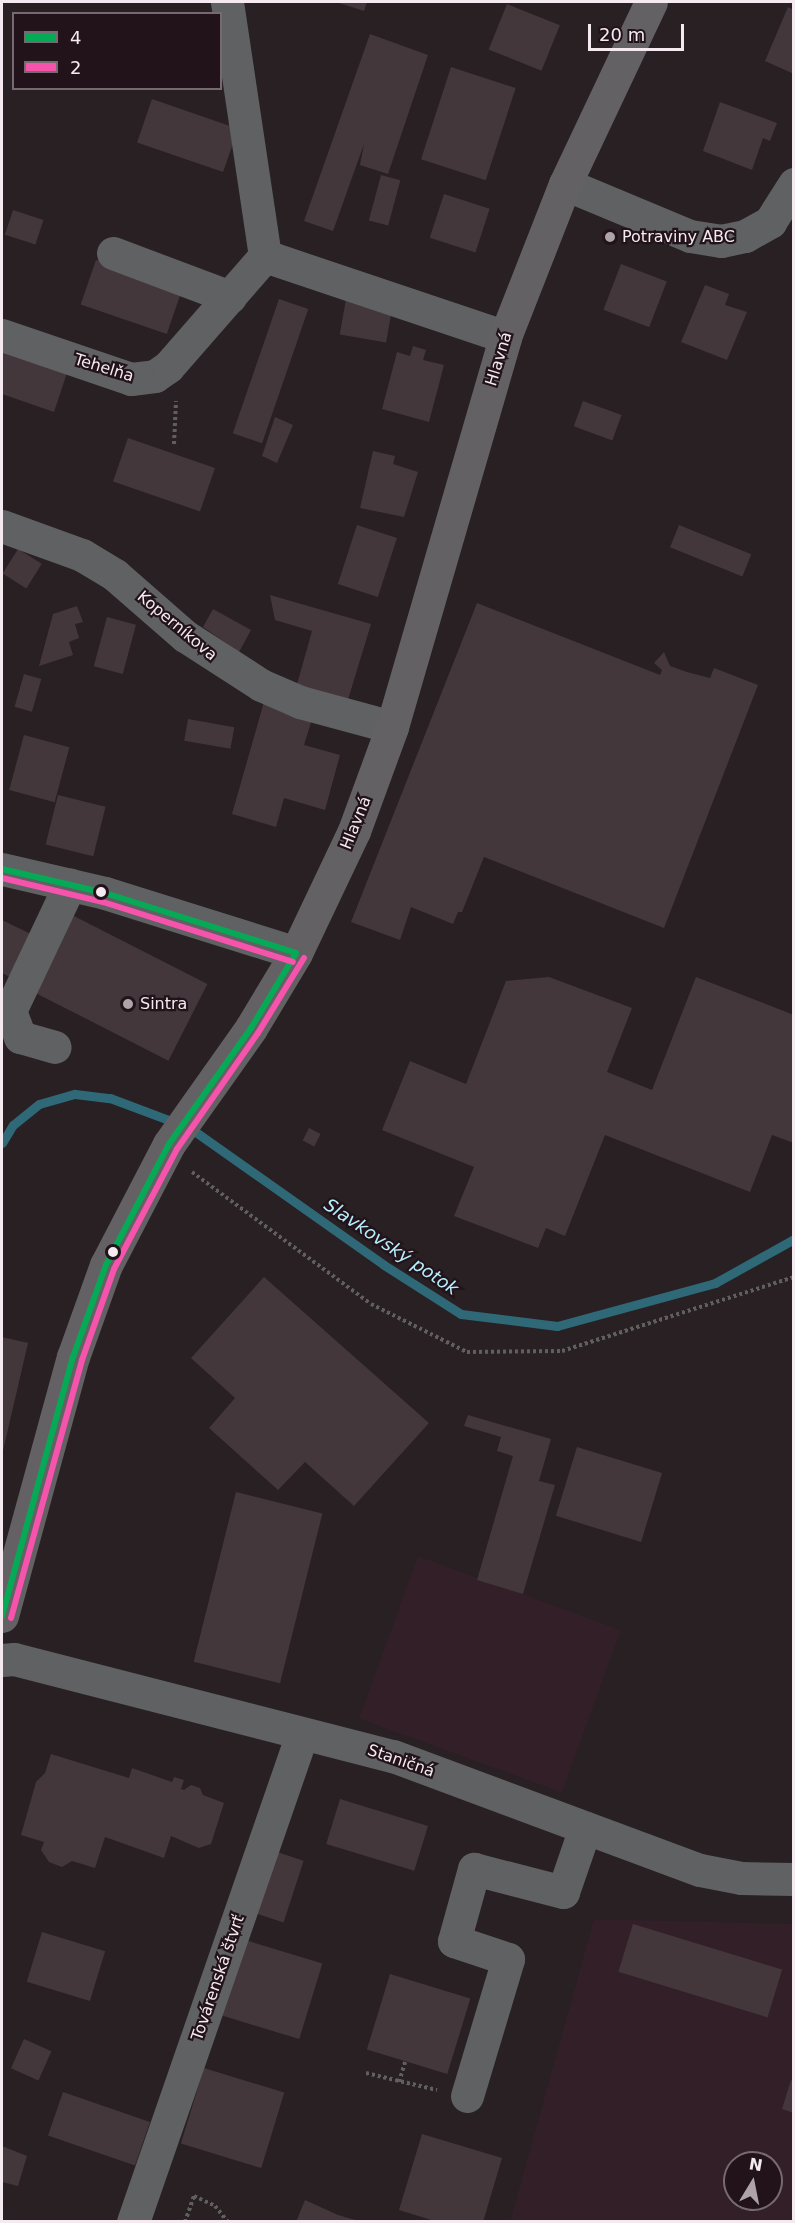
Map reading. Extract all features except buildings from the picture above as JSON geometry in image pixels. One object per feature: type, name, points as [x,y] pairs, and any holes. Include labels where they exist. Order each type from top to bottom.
[{"type":"main road","name":"Hlavná","points":[[2,1616],[76,1346],[106,1264],[169,1143],[251,1028],[296,953],[354,831],[392,727],[505,337],[565,184],[651,2]]},
{"type":"street","points":[[227,2],[265,256],[505,337]]},
{"type":"street","points":[[565,184],[690,236],[721,241],[745,236],[770,222],[794,184]]},
{"type":"street","points":[[113,253],[230,297]]},
{"type":"street","name":"Tehelňa","points":[[2,334],[131,379],[142,379],[168,367],[265,256]]},
{"type":"street","name":"Koperníkova","points":[[2,526],[82,555],[115,575],[185,636],[226,666],[261,685],[300,702],[392,727]]},
{"type":"street","points":[[2,869],[70,884],[296,953]]},
{"type":"street","points":[[55,1047],[20,1037],[6,1009],[70,884]]},
{"type":"street","name":"Staničná","points":[[2,1660],[14,1659],[393,1756],[700,1870],[741,1878],[794,1879]]},
{"type":"street","name":"Továrenská štvrť","points":[[133,2222],[302,1734]]},
{"type":"street","points":[[467,2096],[508,1959],[454,1941],[474,1869],[563,1892],[585,1828]]},
{"type":"path","points":[[191,1172],[371,1304],[467,1352],[562,1351],[794,1277]]},
{"type":"path","points":[[399,2082],[405,2062]]},
{"type":"path","points":[[366,2073],[467,2096]]},
{"type":"path","points":[[185,2222],[194,2196],[215,2206],[228,2222]]},
{"type":"shaded area","points":[[418,1556],[621,1630],[562,1792],[359,1719]]},
{"type":"shaded area","points":[[594,1919],[793,1924],[793,2221],[510,2222]]},
{"type":"waterway","name":"Slavkovský potok","points":[[2,1143],[13,1125],[39,1104],[75,1094],[110,1098],[190,1128],[384,1265],[461,1314],[557,1326],[715,1283],[794,1239]]},
{"type":"transit line","name":"4","points":[[2,869],[105,893],[296,953]]},
{"type":"transit line","name":"2","points":[[2,878],[103,902],[293,962]]},
{"type":"transit line","name":"4","points":[[2,1616],[73,1357],[106,1265],[169,1144],[251,1028],[296,953]]},
{"type":"transit line","name":"2","points":[[11,1618],[82,1360],[114,1269],[177,1149],[258,1033],[304,958]]},
{"type":"place","name":"Potraviny ABC","points":[[610,237]]},
{"type":"place","name":"Sintra","points":[[128,1004]]}]
